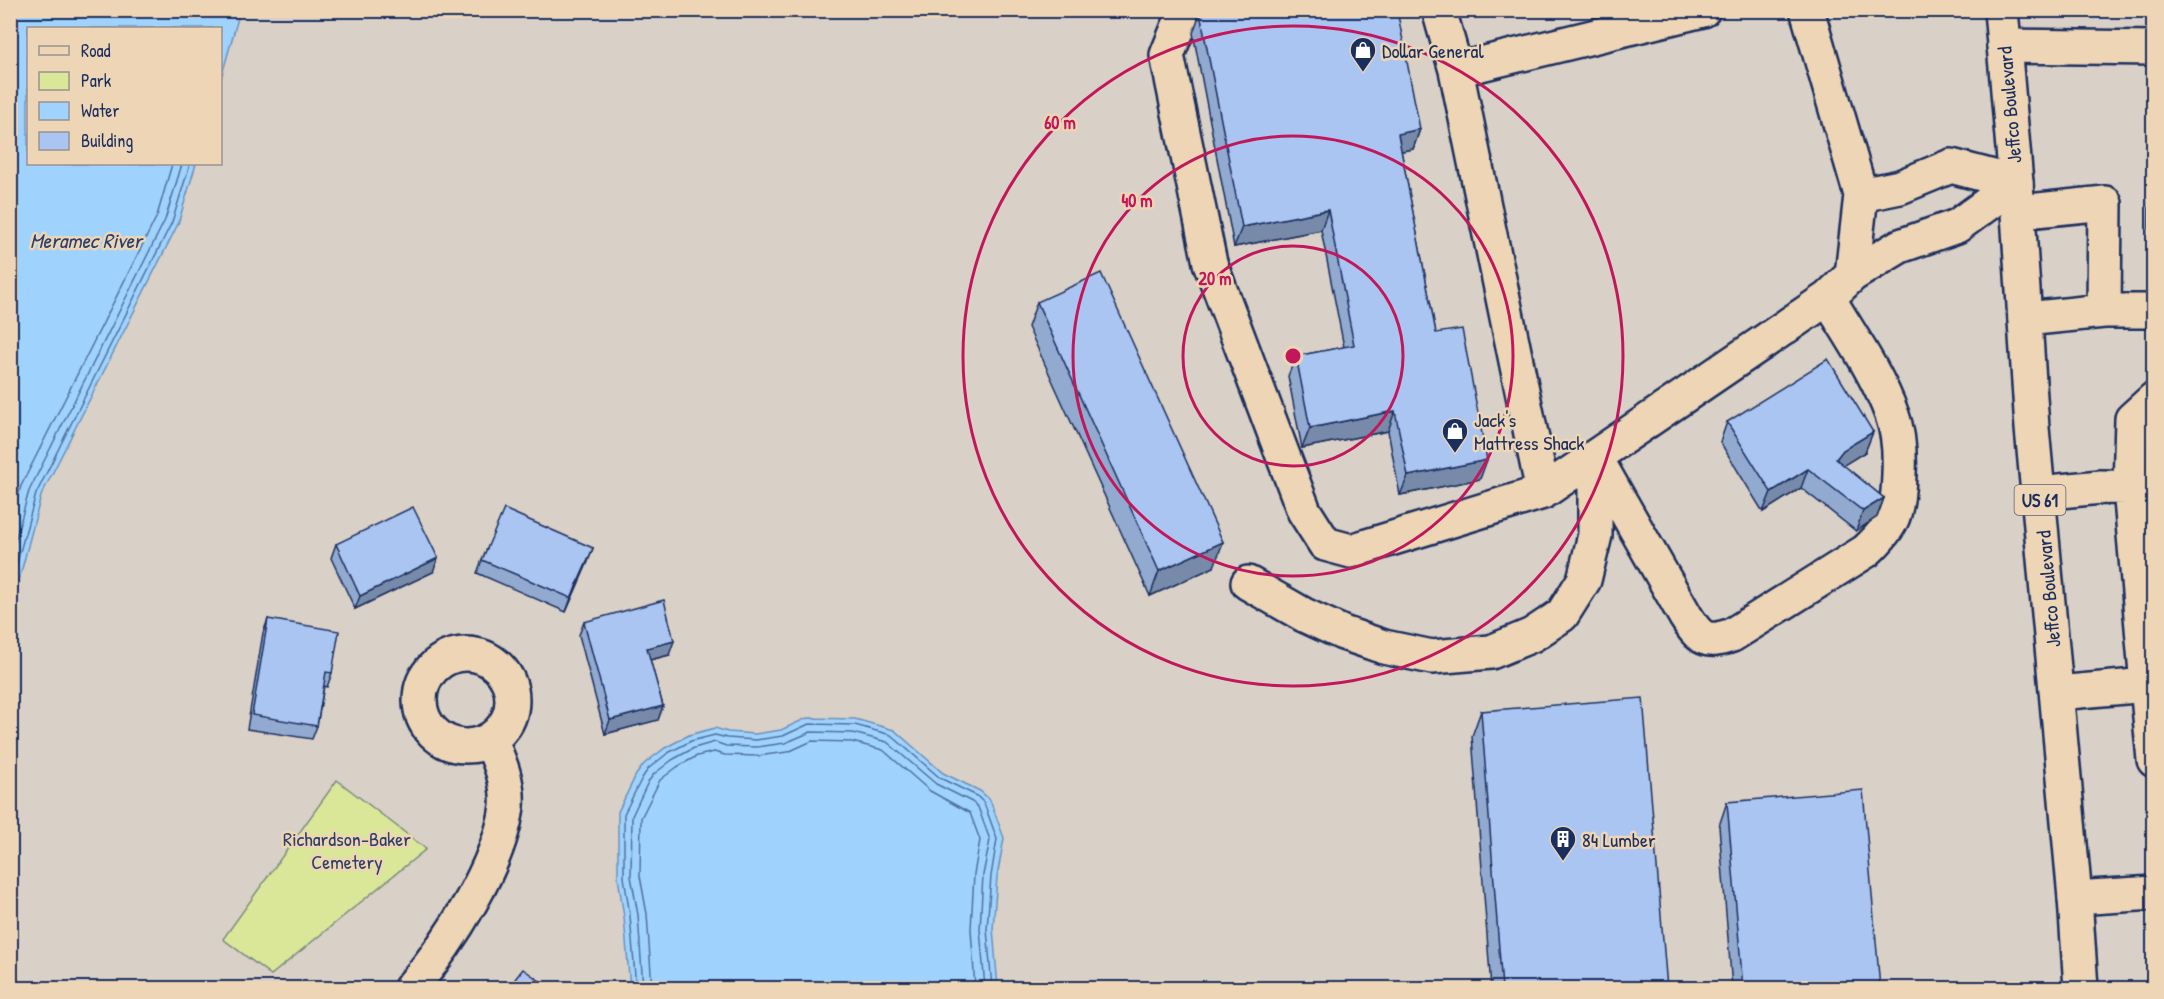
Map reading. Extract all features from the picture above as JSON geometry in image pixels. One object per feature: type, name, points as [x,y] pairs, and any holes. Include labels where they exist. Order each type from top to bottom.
[{"type":"main road","points":[[1198,10],[1178,28],[1167,55],[1210,263],[1304,511],[1325,544],[1351,552],[1543,492],[1828,298],[1852,275],[1900,246],[1957,226],[2017,198]]},
{"type":"main road","points":[[1439,10],[1456,70],[1543,492]]},
{"type":"main road","points":[[1456,70],[1703,10]]},
{"type":"main road","points":[[1807,10],[1861,195],[1852,275]]},
{"type":"main road","name":"Jeffco Boulevard","points":[[2001,10],[2017,198],[2032,428],[2057,693],[2081,988]]},
{"type":"main road","points":[[2004,46],[2154,48]]},
{"type":"main road","points":[[1861,195],[1900,187],[1951,166],[2017,198],[2105,203],[2104,311]]},
{"type":"main road","points":[[1595,457],[1686,618],[1696,633],[1704,639],[1717,640],[1732,635],[1866,551],[1883,535],[1897,507],[1900,460],[1898,435],[1892,415],[1872,373],[1828,298]]},
{"type":"main road","points":[[2025,319],[2104,311],[2154,311]]},
{"type":"main road","points":[[2154,399],[2132,419],[2142,488],[2147,685],[2154,760]]},
{"type":"main road","points":[[1248,584],[1343,633],[1384,647],[1432,657],[1491,652],[1532,635],[1562,615],[1584,580],[1595,535],[1595,457]]},
{"type":"main road","points":[[2039,493],[2101,487],[2142,488]]},
{"type":"main road","points":[[2057,693],[2147,685]]},
{"type":"main road","points":[[411,988],[436,957],[467,908],[492,857],[501,829],[507,804],[504,769],[490,739]]},
{"type":"main road","points":[[2074,898],[2154,893]]},
{"type":"green space","name":"Richardson-Baker Cemetery","points":[[337,780],[426,849],[271,975],[223,939]]},
{"type":"water","name":"Meramec River","points":[[11,10],[240,11],[222,74],[222,27],[27,27],[27,165],[196,165],[178,224],[41,496],[11,611]]},
{"type":"water","points":[[807,718],[855,719],[894,730],[943,773],[980,791],[990,800],[1004,838],[997,877],[993,929],[998,988],[630,988],[618,877],[618,812],[636,775],[644,764],[665,748],[689,735],[715,728],[728,732],[755,734],[781,730]]},
{"type":"building","points":[[1214,10],[1397,10],[1420,129],[1398,134],[1436,333],[1462,329],[1487,460],[1408,476],[1395,411],[1310,428],[1296,356],[1354,345],[1328,210],[1242,227],[1200,13]]},
{"type":"building","points":[[1101,273],[1223,542],[1159,571],[1037,302]]},
{"type":"building","points":[[1828,359],[1873,432],[1843,450],[1836,459],[1884,498],[1863,511],[1808,469],[1771,492],[1727,422]]},
{"type":"building","points":[[413,507],[438,558],[360,596],[336,544]]},
{"type":"building","points":[[504,509],[593,548],[571,598],[482,560]]},
{"type":"building","points":[[664,600],[674,641],[647,648],[663,706],[610,720],[584,622]]},
{"type":"building","points":[[268,619],[339,631],[332,673],[326,672],[317,726],[252,715]]},
{"type":"building","name":"84 Lumber","points":[[1643,698],[1667,988],[1502,988],[1481,711]]},
{"type":"building","points":[[1863,790],[1880,988],[1743,988],[1727,802]]},
{"type":"building","points":[[523,969],[550,988],[508,988]]},
{"type":"place","name":"Dollar General","points":[[1363,73]]},
{"type":"place","name":"Jack's Mattress Shack","points":[[1455,454]]},
{"type":"place","name":"84 Lumber","points":[[1563,862]]}]
